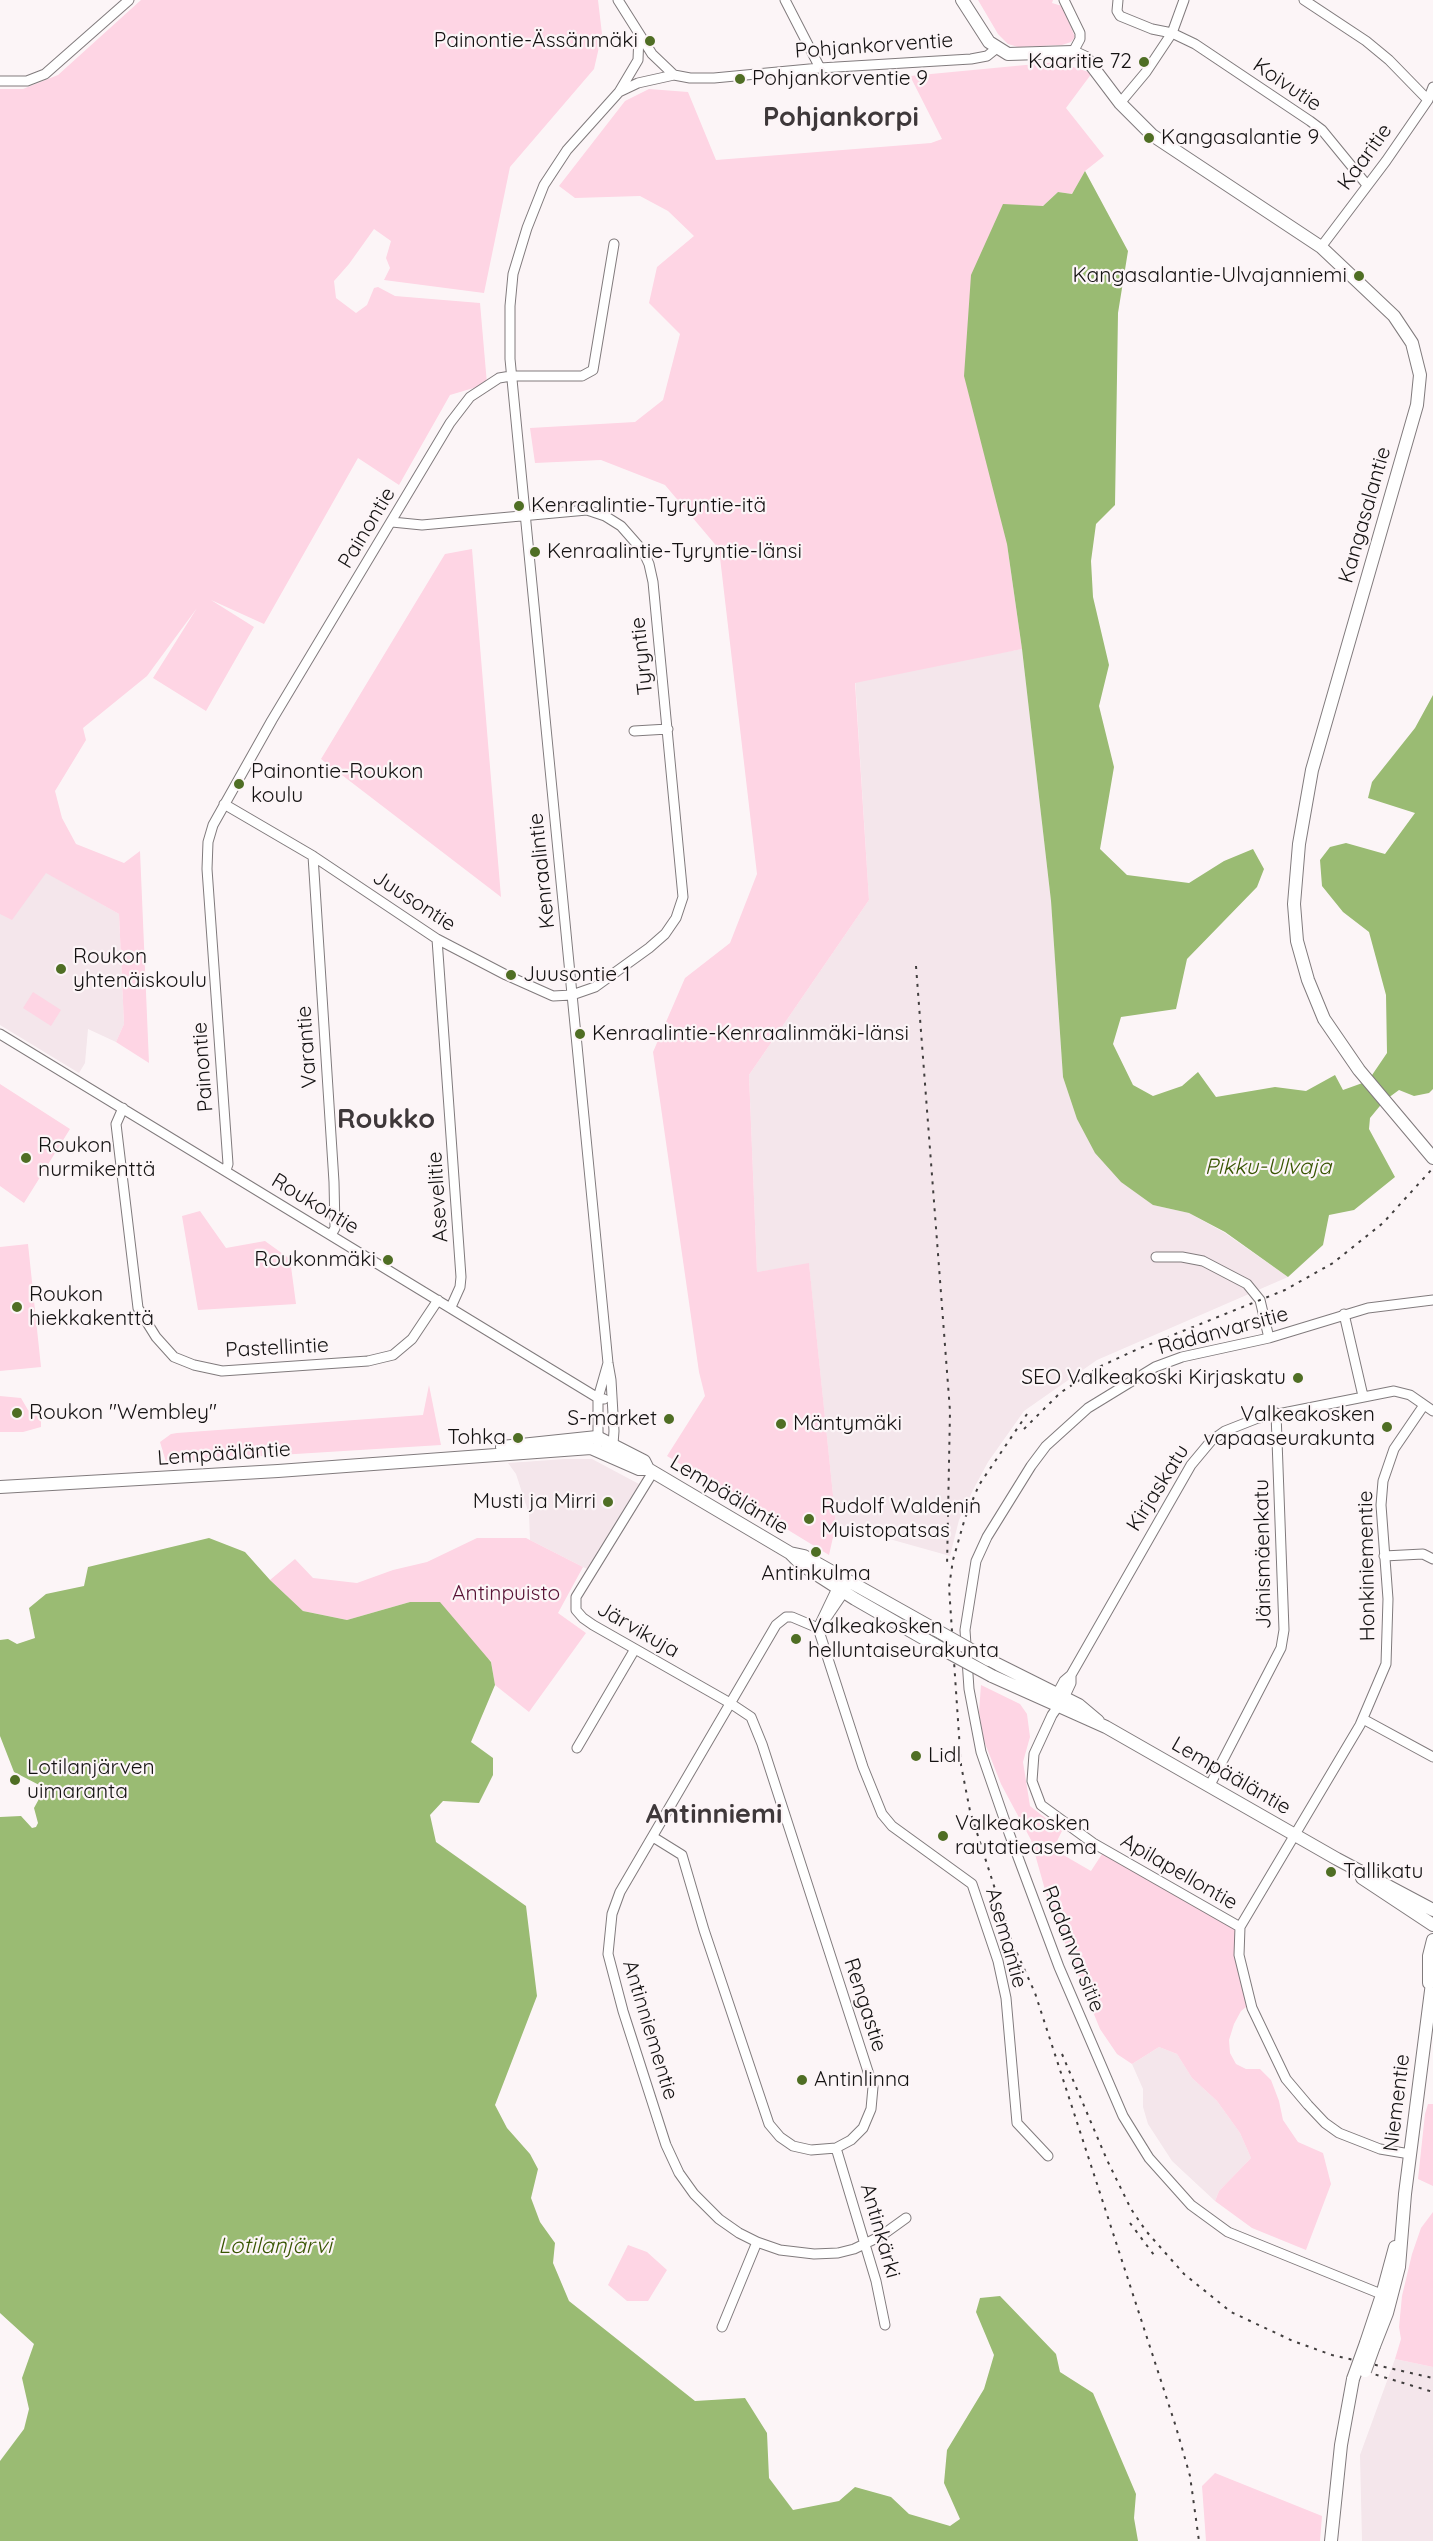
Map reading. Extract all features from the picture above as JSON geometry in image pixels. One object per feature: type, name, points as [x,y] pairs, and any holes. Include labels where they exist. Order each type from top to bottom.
[{"type":"main road","points":[[962,0],[989,42],[1008,54],[1073,52]]},
{"type":"main road","name":"Kangasalantie","points":[[1073,52],[1086,58],[1120,103],[1152,135],[1321,247],[1394,316],[1404,329],[1417,355],[1420,375],[1417,405],[1312,770],[1299,844],[1294,904],[1297,941],[1308,980],[1324,1019],[1359,1071],[1432,1157]]},
{"type":"main road","name":"Lempääläntie","points":[[449,1457],[481,1450],[597,1437],[611,1449]]},
{"type":"main road","name":"Lempääläntie","points":[[0,1487],[278,1471],[587,1448],[611,1449],[644,1461],[651,1471],[790,1553],[804,1556],[841,1586],[935,1645],[992,1676],[1060,1699]]},
{"type":"main road","name":"Lempääläntie","points":[[841,1586],[936,1630],[1337,1859],[1433,1910]]},
{"type":"main road","name":"Lempääläntie","points":[[1337,1859],[1375,1888],[1433,1925]]},
{"type":"main road","name":"Niementie","points":[[1429,1994],[1429,1956],[1433,1940]]},
{"type":"main road","name":"Niementie","points":[[1331,2541],[1341,2445],[1351,2398],[1388,2292],[1403,2217],[1433,1975]]},
{"type":"street","points":[[0,81],[27,81],[45,74],[129,0]]},
{"type":"street","points":[[618,0],[652,54],[674,75]]},
{"type":"street","points":[[785,0],[820,68]]},
{"type":"street","points":[[1064,0],[1080,33],[1080,39],[1073,52]]},
{"type":"street","name":"Koivutie","points":[[1118,0],[1117,11],[1120,16],[1152,29],[1172,33],[1195,44],[1316,126],[1367,184]]},
{"type":"street","points":[[1120,103],[1146,72],[1172,33],[1184,0]]},
{"type":"street","points":[[1304,0],[1368,42],[1428,100]]},
{"type":"street","points":[[614,244],[592,370],[582,376],[511,376],[509,327],[513,274],[527,228],[544,185],[567,150],[619,92],[638,60],[639,32]]},
{"type":"street","name":"Pohjankorventie","points":[[674,75],[714,78],[820,68],[971,59],[987,56],[997,48]]},
{"type":"street","points":[[619,92],[638,83],[674,75]]},
{"type":"street","name":"Kaaritie","points":[[1321,247],[1428,100],[1433,87]]},
{"type":"street","name":"Kenraalintie","points":[[511,376],[612,1400],[611,1449]]},
{"type":"street","name":"Painontie","points":[[226,1170],[228,1164],[207,869],[208,842],[213,825],[450,423],[470,397],[487,384],[499,378],[511,376]]},
{"type":"street","name":"Tyryntie","points":[[392,522],[422,525],[587,510],[605,516],[621,526],[643,551],[649,564],[668,729],[683,897],[676,918],[664,934],[595,987],[572,996]]},
{"type":"street","points":[[634,731],[668,729]]},
{"type":"street","name":"Juusontie","points":[[224,804],[313,856],[437,939],[506,975],[553,996],[572,996]]},
{"type":"street","name":"Varantie","points":[[313,856],[334,1182],[334,1228],[331,1235]]},
{"type":"street","name":"Asevelitie","points":[[437,939],[462,1277],[460,1287],[450,1307]]},
{"type":"street","name":"Roukontie","points":[[0,1034],[598,1398],[612,1400]]},
{"type":"street","name":"Pastellintie","points":[[123,1108],[116,1124],[138,1308],[156,1337],[174,1357],[194,1365],[222,1371],[368,1361],[393,1355],[412,1339],[438,1300]]},
{"type":"street","points":[[1156,1257],[1182,1257],[1203,1261],[1247,1284],[1260,1300],[1269,1338]]},
{"type":"street","name":"Radanvarsitie","points":[[1388,2292],[1351,2281],[1228,2232],[1191,2205],[1149,2158],[1123,2116],[1059,1967],[981,1752],[969,1689],[965,1630],[976,1561],[999,1515],[1046,1446],[1088,1408],[1155,1367],[1209,1350],[1269,1338],[1344,1314],[1384,1305],[1433,1300]]},
{"type":"street","points":[[1344,1314],[1364,1396]]},
{"type":"street","name":"Kenraalintie","points":[[597,1437],[598,1398],[608,1363]]},
{"type":"street","name":"Kirjaskatu","points":[[1060,1699],[1071,1683],[1071,1675],[1136,1558],[1200,1451],[1225,1431],[1276,1413],[1401,1391],[1433,1411]]},
{"type":"street","name":"Honkiniementie","points":[[1410,2154],[1380,2148],[1339,2133],[1325,2123],[1286,2079],[1251,2008],[1239,1955],[1240,1927],[1363,1719],[1386,1664],[1388,1599],[1381,1505],[1383,1481],[1394,1449],[1424,1405]]},
{"type":"street","name":"Jänismäenkatu","points":[[1210,1785],[1281,1648],[1284,1630],[1276,1413]]},
{"type":"street","name":"Järvikuja","points":[[651,1471],[580,1591],[575,1604],[576,1610],[582,1618],[730,1703]]},
{"type":"street","points":[[1384,1556],[1423,1554],[1433,1559]]},
{"type":"street","points":[[818,1628],[841,1586]]},
{"type":"street","name":"Antinniementie","points":[[818,1628],[792,1617],[780,1620],[620,1892],[612,1914],[608,1954],[666,2145],[679,2173],[694,2194],[719,2219],[757,2242],[780,2250],[814,2254],[838,2253],[863,2245],[881,2236],[906,2218]]},
{"type":"street","name":"Asemantie","points":[[818,1628],[863,1767],[882,1814],[892,1826],[972,1884],[999,1961],[1006,1998],[1017,2122],[1048,2156]]},
{"type":"street","points":[[577,1748],[635,1649]]},
{"type":"street","name":"Apilapellontie","points":[[1060,1699],[1033,1761],[1032,1781],[1041,1805],[1093,1844],[1240,1927]]},
{"type":"street","name":"Rengastie","points":[[730,1703],[750,1718],[762,1744],[873,2087],[871,2109],[863,2128],[851,2140],[836,2148]]},
{"type":"street","points":[[1363,1719],[1433,1757]]},
{"type":"street","points":[[653,1837],[682,1855],[704,1930],[769,2124],[780,2137],[793,2146],[810,2150],[836,2148]]},
{"type":"street","name":"Antinkärki","points":[[836,2148],[863,2245],[876,2281],[885,2325]]},
{"type":"street","points":[[722,2327],[757,2242]]},
{"type":"shaded area","points":[[1022,649],[1051,901],[1063,1077],[1153,1205],[1189,1213],[1225,1233],[1288,1277],[1097,1360],[1024,1411],[988,1462],[973,1490],[959,1520],[950,1556],[836,1524],[809,1264],[757,1272],[749,1075],[869,900],[855,678]]},
{"type":"shaded area","name":"Roukon yhtenäiskoulu","points":[[37,867],[119,914],[124,1024],[116,1042],[88,1029],[85,1063],[79,1073],[0,1025],[0,873]]},
{"type":"shaded area","points":[[592,1459],[639,1484],[587,1569],[530,1540],[529,1514],[516,1474],[508,1463]]},
{"type":"shaded area","points":[[1159,2047],[1177,2054],[1192,2078],[1217,2101],[1240,2133],[1251,2158],[1219,2191],[1215,2201],[1172,2161],[1148,2124],[1143,2107],[1143,2089],[1132,2064]]},
{"type":"shaded area","points":[[1395,2359],[1433,2367],[1433,2541],[1362,2541],[1360,2455]]},
{"type":"green space","points":[[141,0],[598,0],[602,34],[594,69],[510,167],[484,293],[384,280],[390,268],[386,258],[391,241],[374,229],[334,281],[336,298],[356,313],[367,305],[374,288],[378,287],[395,296],[480,303],[487,384],[450,395],[399,485],[358,458],[264,624],[211,600],[254,627],[206,711],[153,678],[197,608],[147,676],[83,728],[86,740],[55,791],[62,818],[76,844],[124,863],[140,851],[149,1063],[116,1042],[124,1024],[119,914],[46,873],[12,920],[0,914],[0,89],[23,89],[58,75]]},
{"type":"green space","points":[[978,0],[1053,0],[1052,3],[1062,6],[1075,37],[1071,42],[1062,45],[1018,47],[1008,44],[998,34]]},
{"type":"green space","points":[[1057,62],[1092,73],[1066,108],[1104,156],[1085,171],[1072,194],[1058,192],[1043,206],[1007,544],[1022,649],[855,683],[869,900],[749,1075],[757,1272],[809,1263],[836,1524],[829,1555],[667,1456],[705,1396],[699,1372],[653,1052],[685,978],[730,943],[757,874],[719,549],[665,485],[601,460],[535,463],[530,428],[635,422],[663,400],[680,334],[649,303],[657,267],[694,236],[668,211],[640,196],[575,198],[559,186],[625,101],[649,89],[688,92],[716,160],[931,143],[942,139],[910,76]]},
{"type":"green space","points":[[472,549],[501,897],[321,759],[445,554]]},
{"type":"green space","points":[[33,992],[61,1010],[51,1026],[23,1008]]},
{"type":"green space","name":"Roukon nurmikenttä","points":[[0,1084],[70,1129],[24,1203],[0,1186]]},
{"type":"green space","points":[[200,1211],[226,1248],[265,1241],[290,1259],[296,1304],[198,1310],[182,1216]]},
{"type":"green space","name":"Roukon hiekkakenttä","points":[[28,1244],[41,1367],[0,1371],[0,1247]]},
{"type":"green space","points":[[429,1385],[441,1445],[166,1462],[160,1442],[171,1434],[177,1433],[423,1415]]},
{"type":"green space","name":"Roukon \"Wembley\"","points":[[0,1396],[21,1398],[28,1410],[41,1415],[41,1427],[23,1432],[0,1432]]},
{"type":"green space","name":"Antinpuisto","points":[[477,1538],[526,1538],[583,1567],[558,1613],[586,1633],[529,1712],[495,1685],[491,1661],[410,1602],[347,1620],[303,1611],[270,1580],[295,1559],[313,1578],[357,1583],[393,1570],[427,1562]]},
{"type":"green space","points":[[981,1685],[1020,1704],[1027,1714],[1030,1737],[1023,1762],[1030,1806],[1062,1831],[1053,1849],[1091,1871],[1102,1854],[1232,1926],[1235,1930],[1250,2004],[1241,2011],[1234,2024],[1229,2040],[1230,2053],[1236,2064],[1246,2069],[1260,2069],[1271,2080],[1283,2120],[1298,2142],[1323,2153],[1331,2184],[1306,2250],[1252,2228],[1215,2201],[1219,2191],[1251,2158],[1240,2133],[1217,2101],[1192,2078],[1177,2054],[1159,2047],[1132,2064],[1117,2054],[1100,2029],[1049,1904],[1031,1840],[1001,1784],[984,1741],[979,1712]]},
{"type":"green space","points":[[1428,2104],[1433,2104],[1433,2186],[1418,2179]]},
{"type":"green space","points":[[1433,2212],[1433,2367],[1395,2359],[1401,2339],[1399,2327],[1402,2296],[1412,2254],[1421,2228]]},
{"type":"green space","points":[[628,2245],[647,2252],[667,2270],[648,2301],[627,2301],[608,2285]]},
{"type":"green space","points":[[1215,2473],[1322,2516],[1320,2541],[1206,2541],[1202,2486]]},
{"type":"water","name":"Pikku-Ulvaja","points":[[1085,171],[1128,251],[1118,313],[1115,505],[1096,524],[1091,561],[1093,597],[1109,665],[1099,706],[1114,767],[1100,849],[1127,875],[1189,883],[1224,861],[1253,849],[1264,869],[1257,887],[1187,959],[1176,1009],[1121,1017],[1113,1044],[1133,1085],[1153,1096],[1182,1086],[1198,1072],[1216,1097],[1275,1087],[1306,1091],[1335,1075],[1343,1090],[1368,1081],[1387,1053],[1386,995],[1369,932],[1343,912],[1322,886],[1320,860],[1330,847],[1346,843],[1385,854],[1415,813],[1368,798],[1372,782],[1415,728],[1433,695],[1433,1089],[1429,1093],[1414,1096],[1399,1090],[1384,1101],[1370,1118],[1369,1129],[1395,1177],[1354,1210],[1329,1215],[1323,1245],[1288,1277],[1225,1232],[1189,1213],[1153,1205],[1121,1182],[1095,1153],[1077,1119],[1063,1077],[1051,901],[1022,649],[1007,544],[964,376],[971,275],[1003,204],[1043,206],[1058,192],[1072,194]]},
{"type":"water","name":"Lotilanjärvi","points":[[209,1538],[245,1552],[270,1580],[303,1611],[347,1620],[410,1602],[440,1602],[491,1662],[495,1685],[471,1742],[493,1758],[493,1775],[479,1803],[443,1801],[430,1815],[436,1842],[526,1906],[537,1996],[495,2105],[507,2128],[530,2154],[538,2169],[531,2198],[540,2222],[555,2243],[553,2263],[569,2301],[695,2401],[745,2398],[767,2433],[769,2478],[793,2510],[839,2501],[855,2487],[891,2497],[909,2514],[950,2526],[960,2519],[944,2483],[947,2450],[984,2389],[994,2355],[976,2312],[980,2298],[1000,2296],[1056,2354],[1060,2372],[1093,2393],[1136,2494],[1134,2518],[1138,2541],[0,2541],[0,2461],[24,2429],[29,2409],[22,2378],[34,2344],[0,2313],[0,1817],[21,1816],[32,1828],[36,1827],[38,1823],[34,1808],[45,1788],[14,1772],[0,1736],[0,1640],[8,1639],[17,1644],[35,1638],[29,1608],[46,1594],[84,1586],[88,1567]]},
{"type":"railway","points":[[916,966],[950,1411],[947,1567]]},
{"type":"railway","points":[[1024,1429],[1060,1393],[1099,1367],[1285,1290],[1333,1263],[1383,1223],[1433,1168]]},
{"type":"railway","points":[[1027,1414],[979,1485],[965,1518],[953,1560],[949,1587],[961,1765],[970,1811],[1012,1942],[1035,1993],[1176,2427],[1190,2476],[1199,2541]]},
{"type":"railway","points":[[1062,2054],[1107,2160],[1131,2209],[1146,2231],[1184,2274],[1231,2312],[1293,2341],[1332,2355],[1433,2378]]},
{"type":"railway","points":[[1130,2223],[1157,2259]]},
{"type":"railway","points":[[1367,2372],[1433,2392]]},
{"type":"place","name":"Painontie-Ässänmäki","points":[[650,41]]},
{"type":"place","name":"Kaaritie 72","points":[[1144,62]]},
{"type":"place","name":"Pohjankorventie 9","points":[[740,79]]},
{"type":"place","name":"Kangasalantie 9","points":[[1149,138]]},
{"type":"place","name":"Kangasalantie-Ulvajanniemi","points":[[1359,276]]},
{"type":"place","name":"Kenraalintie-Tyryntie-itä","points":[[519,506]]},
{"type":"place","name":"Kenraalintie-Tyryntie-länsi","points":[[535,552]]},
{"type":"place","name":"Painontie-Roukon koulu","points":[[239,784]]},
{"type":"place","name":"Roukon yhtenäiskoulu","points":[[61,969]]},
{"type":"place","name":"Juusontie 1","points":[[511,975]]},
{"type":"place","name":"Kenraalintie-Kenraalinmäki-länsi","points":[[580,1034]]},
{"type":"place","name":"Roukon nurmikenttä","points":[[26,1158]]},
{"type":"place","name":"Roukonmäki","points":[[388,1260]]},
{"type":"place","name":"Roukon hiekkakenttä","points":[[17,1307]]},
{"type":"place","name":"SEO Valkeakoski Kirjaskatu","points":[[1298,1378]]},
{"type":"place","name":"Roukon \"Wembley\"","points":[[17,1413]]},
{"type":"place","name":"S-market","points":[[669,1419]]},
{"type":"place","name":"Mäntymäki","points":[[781,1424]]},
{"type":"place","name":"Valkeakosken vapaaseurakunta","points":[[1387,1427]]},
{"type":"place","name":"Tohka","points":[[518,1438]]},
{"type":"place","name":"Musti ja Mirri","points":[[608,1502]]},
{"type":"place","name":"Rudolf Waldenin Muistopatsas","points":[[809,1519]]},
{"type":"place","name":"Antinkulma","points":[[816,1552]]},
{"type":"place","name":"Valkeakosken helluntaiseurakunta","points":[[796,1639]]},
{"type":"place","name":"Lidl","points":[[916,1756]]},
{"type":"place","name":"Lotilanjärven uimaranta","points":[[15,1780]]},
{"type":"place","name":"Valkeakosken rautatieasema","points":[[943,1836]]},
{"type":"place","name":"Tallikatu","points":[[1331,1872]]},
{"type":"place","name":"Antinlinna","points":[[802,2080]]},
{"type":"district","name":"Pohjankorpi","points":[[841,118]]},
{"type":"district","name":"Roukko","points":[[386,1120]]},
{"type":"district","name":"Antinniemi","points":[[714,1815]]}]
